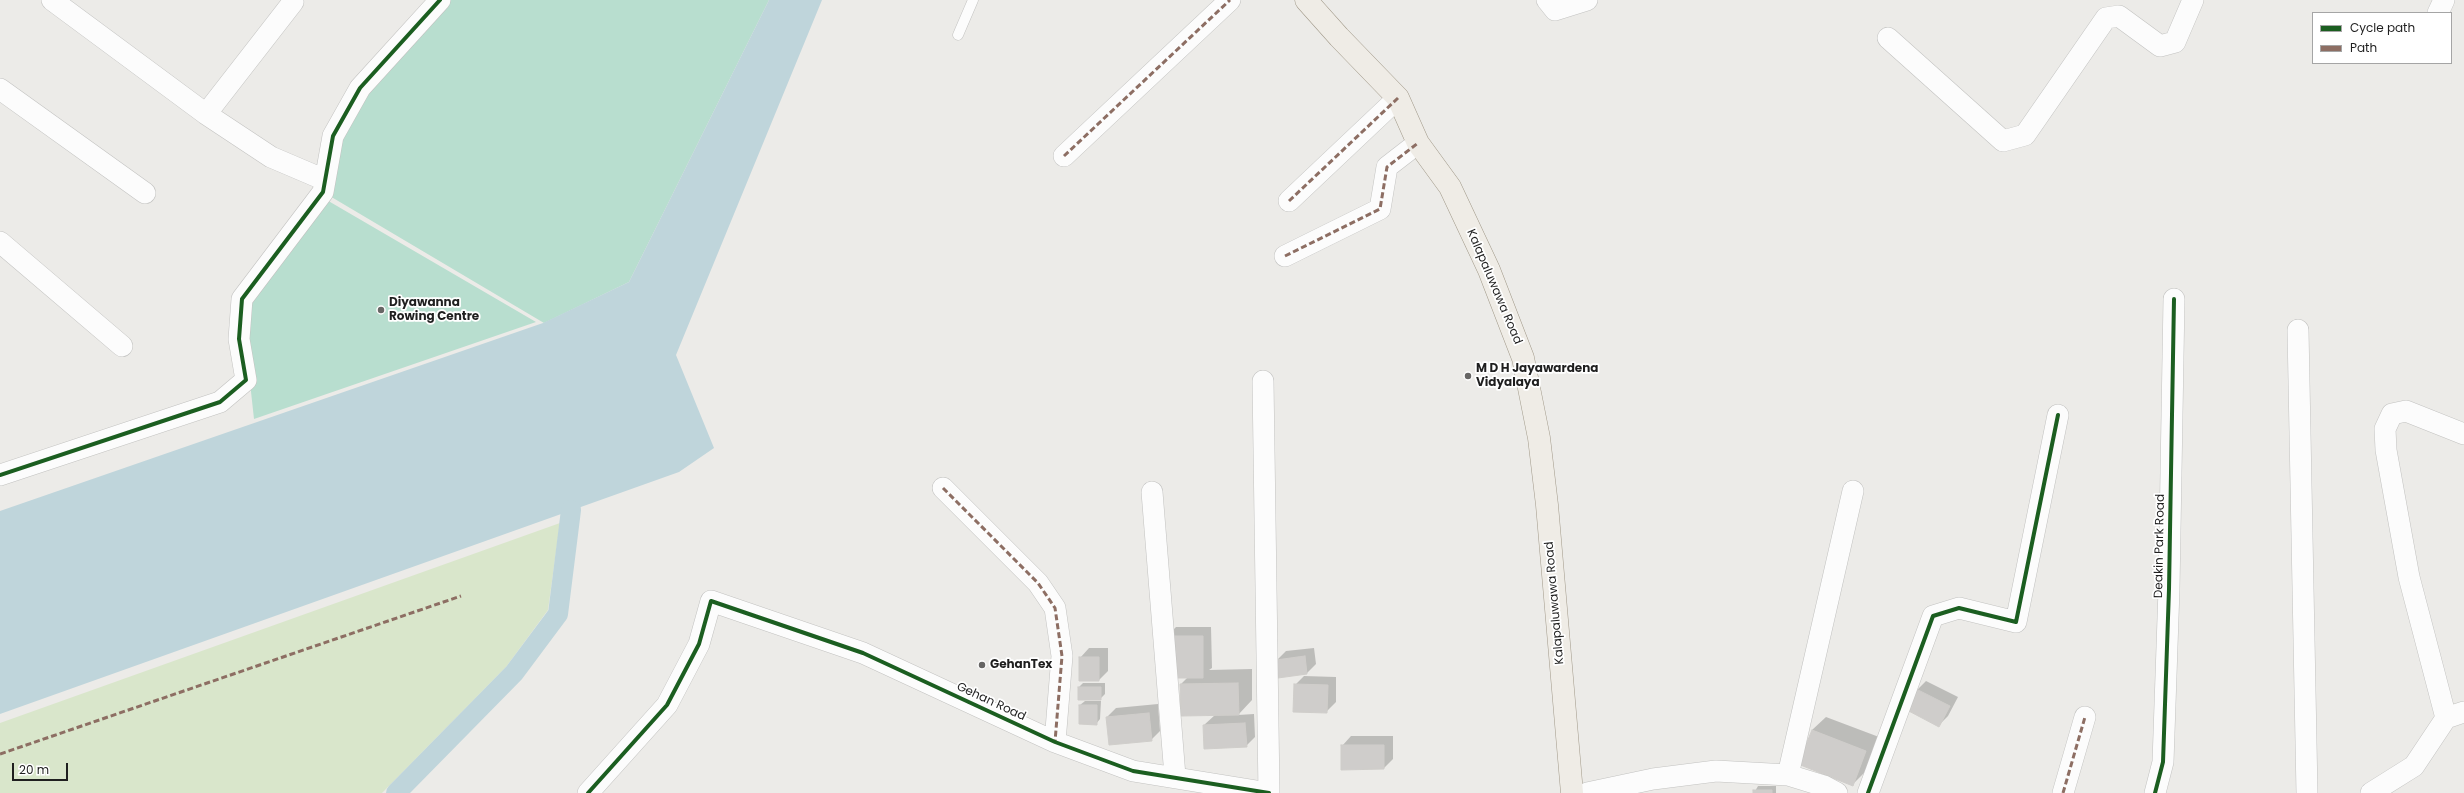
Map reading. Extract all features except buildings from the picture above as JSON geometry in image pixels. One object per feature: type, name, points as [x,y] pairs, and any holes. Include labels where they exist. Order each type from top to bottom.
[{"type":"main road","name":"Kalapaluwawa Road","points":[[1306,0],[1339,37],[1398,98],[1418,143],[1450,188],[1489,270],[1523,358],[1539,438],[1547,505],[1572,793]]},
{"type":"street","points":[[52,0],[206,114],[271,157],[325,180]]},
{"type":"street","points":[[206,114],[292,0]]},
{"type":"street","points":[[0,475],[220,402],[246,380],[238,339],[242,299],[323,192],[333,136],[360,88],[440,0]]},
{"type":"street","points":[[1064,156],[1230,0]]},
{"type":"street","points":[[1547,0],[1555,10],[1587,0]]},
{"type":"street","points":[[1888,38],[2003,141],[2025,135],[2106,18],[2119,16],[2160,46],[2175,42],[2193,0]]},
{"type":"street","points":[[2438,12],[2444,0]]},
{"type":"street","points":[[0,89],[145,193]]},
{"type":"street","points":[[1289,201],[1398,98]]},
{"type":"street","points":[[1285,256],[1380,209],[1387,167],[1418,143]]},
{"type":"street","points":[[0,242],[122,346]]},
{"type":"street","name":"Deakin Park Road","points":[[2155,793],[2163,754],[2169,589],[2174,299]]},
{"type":"street","points":[[2298,330],[2307,793]]},
{"type":"street","points":[[1263,381],[1269,793]]},
{"type":"street","points":[[2371,793],[2414,766],[2455,715],[2409,577],[2386,450],[2385,429],[2392,414],[2406,411],[2464,434]]},
{"type":"street","points":[[1868,793],[1933,616],[1958,608],[2016,622],[2058,415]]},
{"type":"street","points":[[943,488],[1038,583],[1055,608],[1062,656],[1055,742]]},
{"type":"street","points":[[1152,492],[1175,776]]},
{"type":"street","points":[[1788,775],[1853,492]]},
{"type":"street","name":"Gehan Road","points":[[588,793],[667,705],[699,644],[711,601],[863,653],[1055,742],[1133,771],[1175,776],[1269,793]]},
{"type":"street","points":[[2063,793],[2085,717]]},
{"type":"street","points":[[1587,793],[1653,779],[1716,771],[1788,775],[1824,786],[1837,793]]},
{"type":"lane","points":[[958,35],[973,0]]},
{"type":"green space","points":[[440,0],[769,0],[629,282],[544,323],[323,192],[333,136]]},
{"type":"green space","name":"Diyawanna Rowing Centre","points":[[325,199],[536,322],[254,419],[245,337],[247,298]]},
{"type":"green space","points":[[560,523],[548,610],[506,667],[382,793],[0,793],[0,723]]},
{"type":"water","points":[[769,0],[822,0],[676,355],[714,448],[679,472],[0,714],[0,511],[543,323],[629,282]]},
{"type":"waterway","points":[[396,793],[514,673],[558,614],[571,510]]},
{"type":"marked path","points":[[1064,156],[1230,0]]},
{"type":"marked path","points":[[1289,201],[1398,98]]},
{"type":"marked path","points":[[1285,256],[1380,209],[1387,167],[1418,143]]},
{"type":"marked path","points":[[943,488],[1038,583],[1055,608],[1062,656],[1055,742]]},
{"type":"marked path","points":[[0,754],[461,596]]},
{"type":"marked path","points":[[2063,793],[2085,717]]},
{"type":"cycle path","points":[[0,475],[220,402],[246,380],[239,339],[242,299],[323,192],[333,136],[360,88],[440,0]]},
{"type":"cycle path","points":[[2155,793],[2163,762],[2169,589],[2174,299]]},
{"type":"cycle path","points":[[1868,793],[1933,616],[1959,608],[2016,622],[2058,415]]},
{"type":"cycle path","points":[[588,793],[667,705],[699,644],[711,601],[863,653],[1055,742],[1133,771],[1269,793]]},
{"type":"place","name":"Diyawanna Rowing Centre","points":[[381,310]]},
{"type":"place","name":"M D H Jayawardena Vidyalaya","points":[[1468,376]]},
{"type":"place","name":"GehanTex","points":[[982,665]]}]
